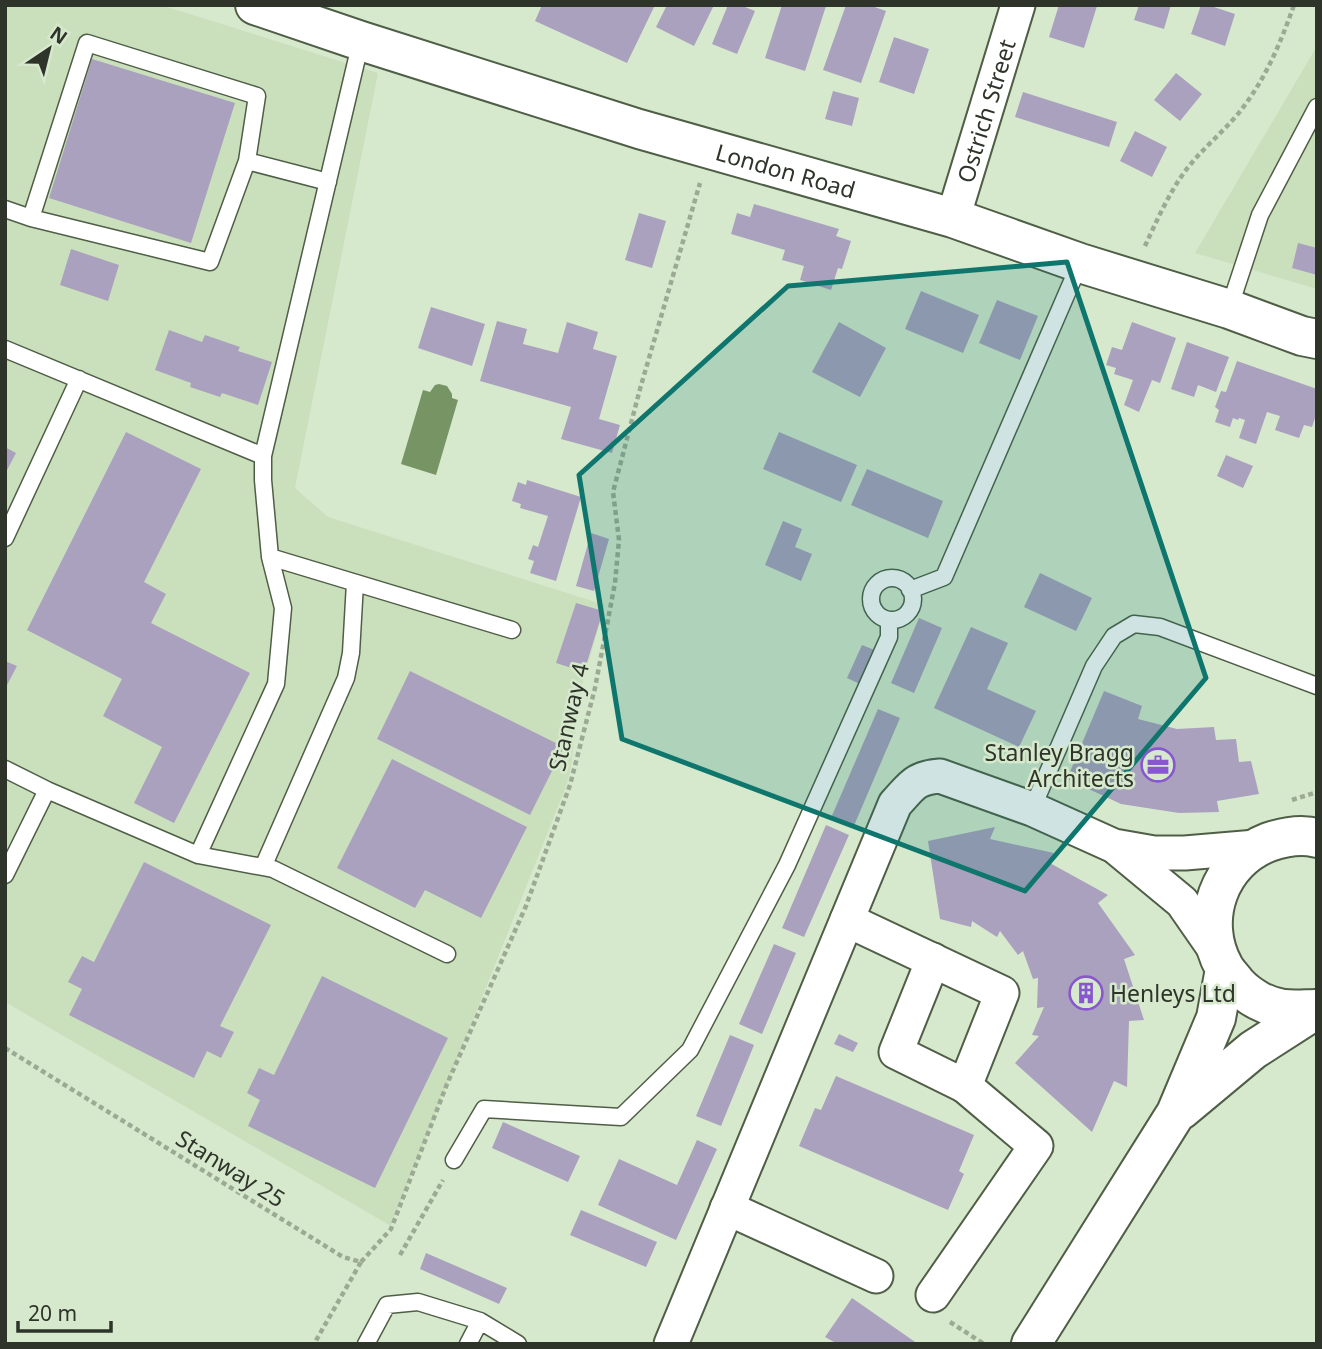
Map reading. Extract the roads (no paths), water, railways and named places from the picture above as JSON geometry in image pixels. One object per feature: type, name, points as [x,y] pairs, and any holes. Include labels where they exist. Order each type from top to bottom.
[{"type":"main road","name":"London Road","points":[[254,5],[639,129],[953,218],[1080,263],[1229,309],[1317,340]]},
{"type":"main road","points":[[1031,1344],[1176,1113],[1216,1018],[1221,960],[1212,926],[1215,900],[1230,869],[1317,823]]},
{"type":"main road","points":[[1221,960],[1244,991],[1261,1002],[1283,1009],[1317,1009]]},
{"type":"main road","points":[[1176,1113],[1253,1050],[1317,1009]]},
{"type":"street","name":"Ostrich Street","points":[[953,218],[1018,5]]},
{"type":"street","points":[[671,1344],[895,804],[915,781],[940,776],[1032,809],[1114,846],[1154,853],[1185,853],[1285,841]]},
{"type":"street","points":[[1114,846],[1182,902],[1221,960]]},
{"type":"street","points":[[846,920],[1002,993],[965,1086]]},
{"type":"street","points":[[933,960],[896,1052],[965,1086],[1036,1146],[933,1295]]},
{"type":"street","points":[[726,1208],[876,1276]]},
{"type":"lane","points":[[198,855],[276,684],[283,608],[270,557],[263,480],[264,456],[361,41]]},
{"type":"lane","points":[[5,209],[31,218],[210,262],[247,161],[257,96],[88,43],[31,218]]},
{"type":"lane","points":[[1229,309],[1260,215],[1317,107]]},
{"type":"lane","points":[[247,161],[328,182]]},
{"type":"lane","points":[[911,590],[944,577],[1080,263]]},
{"type":"lane","points":[[5,349],[264,456]]},
{"type":"lane","points":[[5,538],[79,379]]},
{"type":"lane","points":[[270,557],[512,630]]},
{"type":"lane","points":[[888,578],[896,578],[911,590],[913,598],[909,612],[904,617],[889,620],[875,613],[871,594],[876,585],[888,578]]},
{"type":"lane","points":[[263,867],[346,678],[351,653],[355,583]]},
{"type":"lane","points":[[454,1160],[484,1109],[621,1117],[690,1050],[787,865],[889,637],[889,620]]},
{"type":"lane","points":[[1032,809],[1094,666],[1114,636],[1135,624],[1160,627],[1317,686]]},
{"type":"lane","points":[[5,769],[198,855],[273,869],[447,954]]},
{"type":"lane","points":[[5,876],[47,790]]},
{"type":"lane","points":[[366,1344],[387,1305],[418,1302],[480,1321],[518,1344]]},
{"type":"lane","points":[[468,1344],[480,1321]]},
{"type":"place","name":"Stanley Bragg Architects","points":[[1158,765]]},
{"type":"place","name":"Henleys Ltd","points":[[1086,993]]}]
